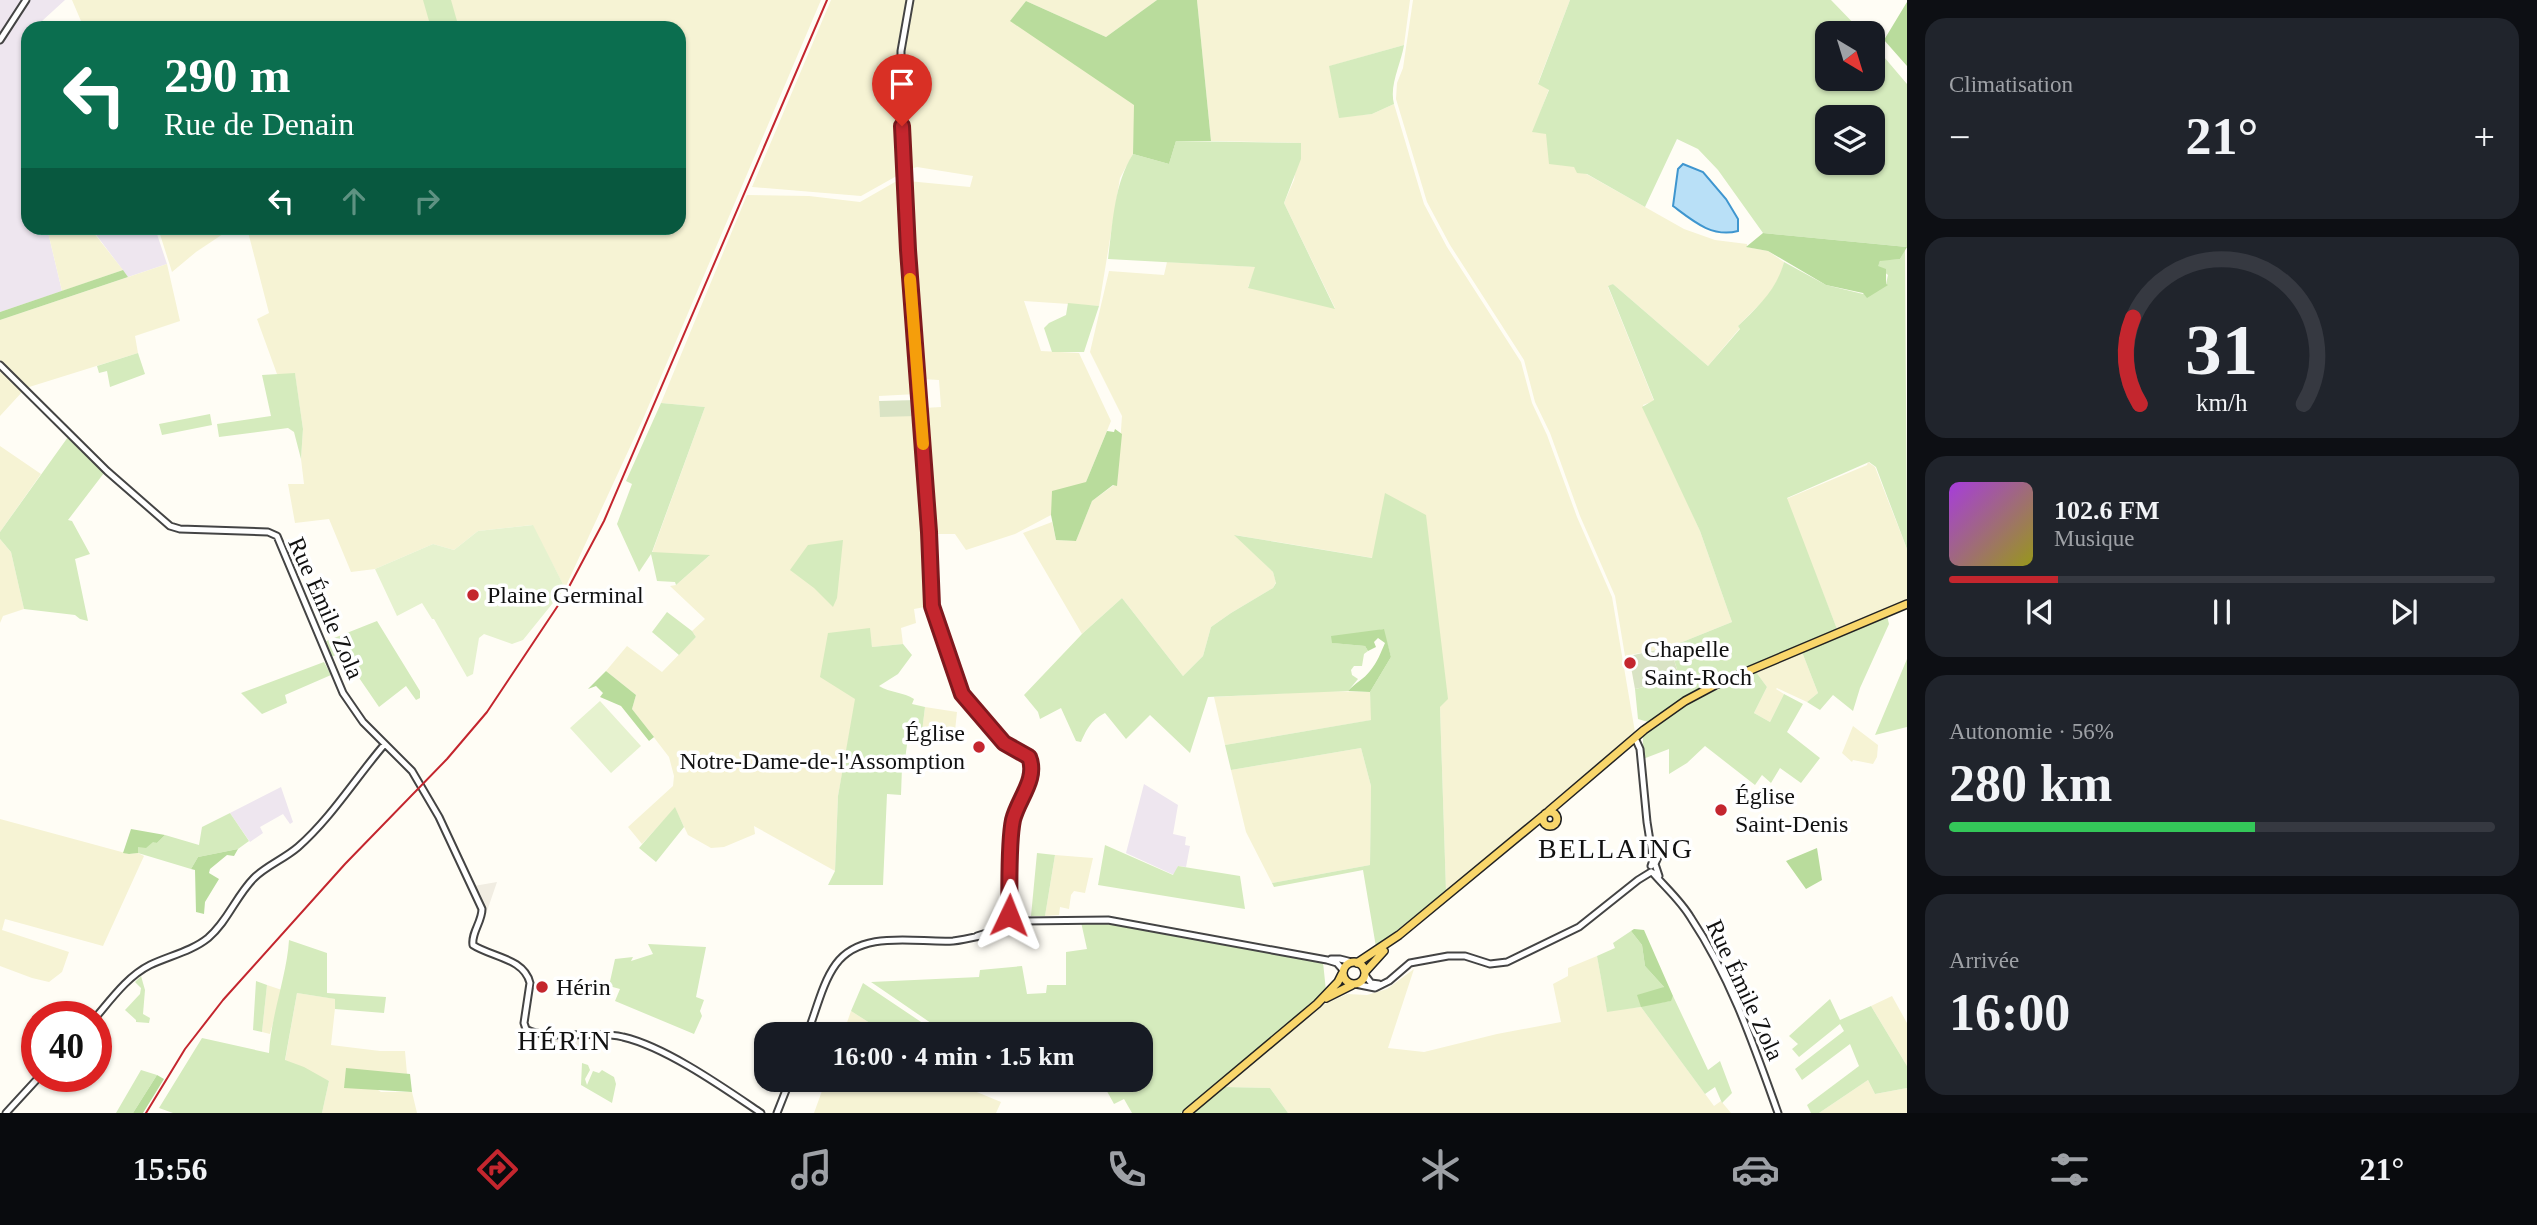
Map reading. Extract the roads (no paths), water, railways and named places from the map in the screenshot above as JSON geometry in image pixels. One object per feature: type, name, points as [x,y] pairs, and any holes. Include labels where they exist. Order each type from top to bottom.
[{"type":"main road","points":[[1317,1004],[1361,982],[1371,963],[1399,935],[1525,830],[1546,817],[1568,794],[1670,710],[1707,689],[1907,604]]},
{"type":"main road","points":[[1546,817],[1555,824],[1568,794]]},
{"type":"main road","points":[[1546,817],[1557,816]]},
{"type":"main road","points":[[1187,1113],[1317,1004],[1354,962],[1399,935]]},
{"type":"main road","points":[[1354,962],[1363,967],[1365,974]]},
{"type":"main road","points":[[1343,972],[1345,981],[1354,985]]},
{"type":"street","points":[[0,40],[26,0]]},
{"type":"street","points":[[910,0],[901,55],[901,117],[932,606],[962,694],[1004,743],[1031,761],[1029,780],[1013,824],[1010,926]]},
{"type":"street","name":"Rue Émile Zola","points":[[0,365],[107,471],[174,528],[267,532],[276,535],[340,687],[356,714],[384,745]]},
{"type":"street","points":[[1354,985],[1371,988],[1382,984],[1415,962],[1455,956],[1490,964],[1511,961],[1579,927],[1653,869],[1654,856],[1640,749],[1635,738]]},
{"type":"street","points":[[111,1001],[139,972],[211,936],[225,921],[253,879],[300,845],[335,808],[365,766],[384,745],[407,763],[434,808],[480,903],[482,915],[472,940],[474,946],[517,965],[526,973],[530,983],[525,1027],[528,1031],[621,1036],[648,1046],[711,1080],[761,1113]]},
{"type":"street","name":"Rue Émile Zola","points":[[1653,869],[1692,919],[1718,964],[1759,1054],[1778,1113]]},
{"type":"street","points":[[812,1022],[836,963],[852,949],[870,942],[956,940],[1031,920],[1115,920],[1327,960],[1337,964],[1343,972]]},
{"type":"street","points":[[1327,960],[1354,962]]},
{"type":"street","points":[[1365,974],[1371,983],[1382,984]]},
{"type":"street","points":[[8,1113],[26,1092]]},
{"type":"street","points":[[777,1113],[785,1092]]},
{"type":"water","points":[[1683,164],[1703,172],[1726,199],[1738,219],[1738,231],[1729,233],[1711,230],[1673,206],[1678,169]]},
{"type":"tram line","points":[[146,1113],[185,1049],[223,1000],[345,864],[447,759],[487,712],[563,598],[604,521],[827,0]]},
{"type":"place","name":"Plaine Germinal","points":[[473,595]]},
{"type":"place","name":"Chapelle Saint-Roch","points":[[1630,663]]},
{"type":"place","name":"Église Notre-Dame-de-l'Assomption","points":[[979,747]]},
{"type":"place","name":"Église Saint-Denis","points":[[1721,810]]},
{"type":"place","name":"Hérin","points":[[542,987]]},
{"type":"district","name":"BELLAING","points":[[1616,848]]},
{"type":"district","name":"HÉRIN","points":[[565,1040]]}]
